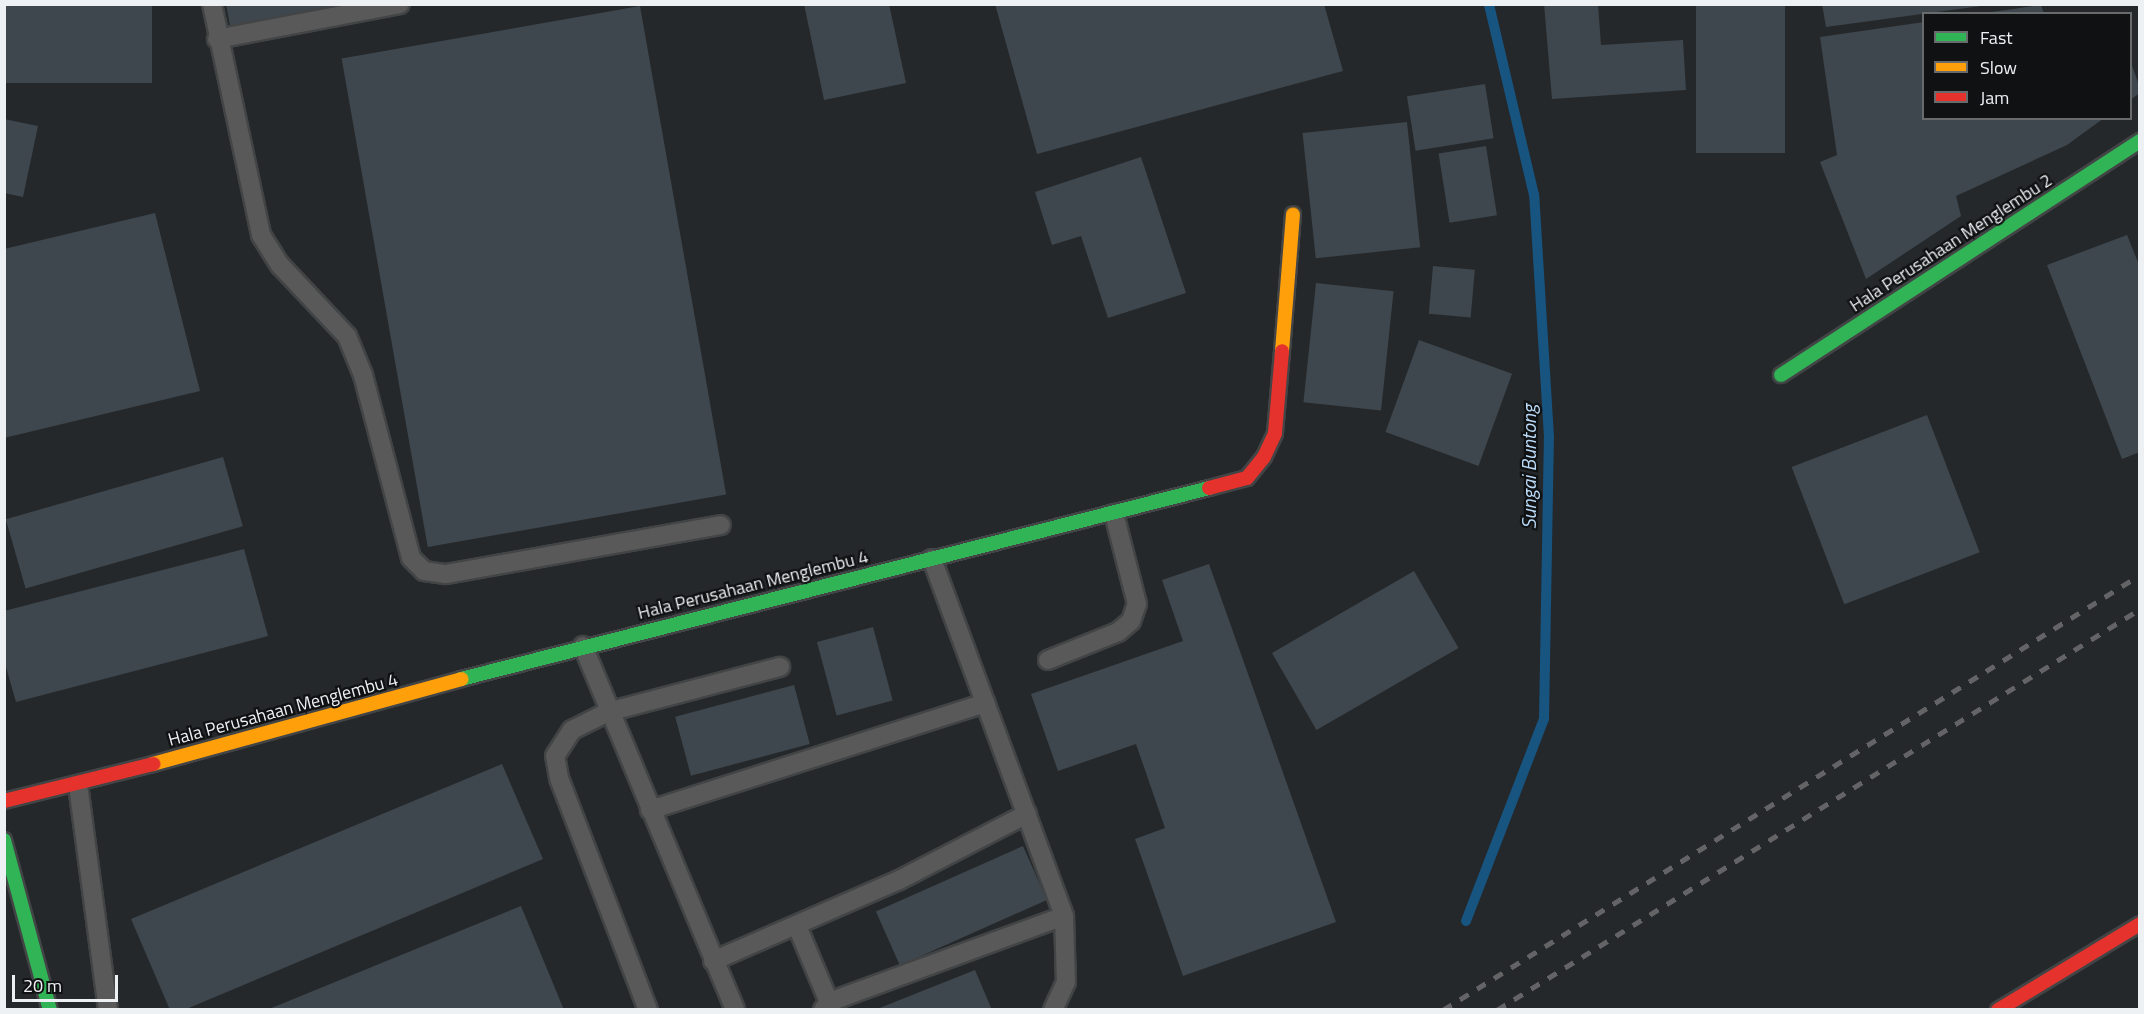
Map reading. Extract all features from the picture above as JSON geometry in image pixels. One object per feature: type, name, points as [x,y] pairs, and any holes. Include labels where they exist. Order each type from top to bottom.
[{"type":"street","name":"Hala Perusahaan Menglembu 2","points":[[1781,375],[2139,141]]},
{"type":"street","name":"Hala Perusahaan Menglembu 4","points":[[4,801],[78,785],[583,646],[1233,484],[1247,478],[1264,457],[1275,433],[1293,214]]},
{"type":"street","points":[[4,840],[50,1010]]},
{"type":"street","points":[[1998,1010],[2139,924]]},
{"type":"lane","points":[[212,4],[217,39],[261,235],[280,265],[347,336],[363,375],[411,558],[424,571],[446,574],[722,525]]},
{"type":"lane","points":[[217,39],[400,4]]},
{"type":"lane","points":[[1048,660],[1118,632],[1131,621],[1137,604],[1114,514]]},
{"type":"lane","points":[[932,559],[1064,916],[1066,982],[1053,1010]]},
{"type":"lane","points":[[583,646],[608,712],[735,1010]]},
{"type":"lane","points":[[648,1010],[559,778],[555,756],[573,730],[608,712],[780,667]]},
{"type":"lane","points":[[650,810],[985,703]]},
{"type":"lane","points":[[78,785],[108,1010]]},
{"type":"lane","points":[[713,961],[899,880],[1027,814]]},
{"type":"lane","points":[[797,926],[826,1006],[1064,916]]},
{"type":"building","points":[[226,4],[340,4],[340,6],[230,26]]},
{"type":"building","points":[[804,4],[889,4],[906,83],[824,100]]},
{"type":"building","points":[[995,4],[1324,4],[1343,71],[1037,154]]},
{"type":"building","points":[[1544,4],[1598,4],[1601,45],[1683,40],[1686,90],[1552,99]]},
{"type":"building","points":[[1696,4],[1785,4],[1785,153],[1696,153]]},
{"type":"building","points":[[1822,4],[1980,4],[1981,6],[1922,12],[1922,14],[1826,27]]},
{"type":"building","points":[[5,5],[152,5],[152,83],[5,83]]},
{"type":"building","points":[[2041,5],[2043,12],[1992,12]]},
{"type":"building","points":[[640,6],[726,494],[428,547],[342,59]]},
{"type":"building","points":[[1922,22],[1922,120],[2101,120],[2067,145],[1956,196],[1961,216],[1866,279],[1820,162],[1837,155],[1820,37]]},
{"type":"building","points":[[2132,66],[2140,88],[2140,93],[2132,99]]},
{"type":"building","points":[[1485,84],[1494,138],[1416,151],[1407,96]]},
{"type":"building","points":[[4,119],[38,126],[23,197],[4,193]]},
{"type":"building","points":[[1407,122],[1420,247],[1316,258],[1303,133]]},
{"type":"building","points":[[1486,146],[1497,215],[1450,223],[1439,154]]},
{"type":"building","points":[[1141,157],[1186,293],[1108,318],[1081,236],[1052,245],[1035,192]]},
{"type":"building","points":[[155,213],[200,391],[4,438],[4,249]]},
{"type":"building","points":[[2127,235],[2140,267],[2140,452],[2122,459],[2047,265]]},
{"type":"building","points":[[1433,266],[1475,270],[1471,317],[1429,314]]},
{"type":"building","points":[[1316,283],[1394,291],[1381,410],[1303,402]]},
{"type":"building","points":[[1419,340],[1512,374],[1479,466],[1385,432]]},
{"type":"building","points":[[1927,415],[1980,552],[1844,604],[1792,467]]},
{"type":"building","points":[[223,457],[243,526],[26,589],[6,519]]},
{"type":"building","points":[[244,549],[268,636],[16,702],[4,660],[4,611]]},
{"type":"building","points":[[1209,564],[1336,922],[1183,976],[1135,839],[1165,828],[1136,744],[1058,771],[1031,694],[1183,641],[1162,580]]},
{"type":"building","points":[[1414,571],[1458,648],[1316,730],[1272,653]]},
{"type":"building","points":[[873,627],[893,700],[837,715],[817,642]]},
{"type":"building","points":[[794,685],[810,744],[691,776],[675,717]]},
{"type":"building","points":[[502,764],[543,859],[184,1010],[170,1010],[131,919]]},
{"type":"building","points":[[1023,846],[1047,900],[900,965],[876,911]]},
{"type":"building","points":[[521,906],[564,1010],[269,1010],[269,1009]]},
{"type":"building","points":[[975,970],[992,1010],[877,1010],[877,1009]]},
{"type":"waterway","name":"Sungai Buntong","points":[[1466,921],[1544,719],[1549,437],[1534,195],[1489,4]]},
{"type":"railway","points":[[1443,1010],[2140,575]]},
{"type":"railway","points":[[1497,1010],[2140,609]]},
{"type":"traffic: fast","points":[[1781,375],[2140,141]]},
{"type":"traffic: fast","points":[[461,679],[1209,488]]},
{"type":"traffic: fast","points":[[4,840],[50,1010]]},
{"type":"traffic: slow","points":[[1282,351],[1293,214]]},
{"type":"traffic: slow","points":[[153,764],[461,679]]},
{"type":"traffic: jam","points":[[1209,488],[1247,478],[1264,457],[1275,433],[1282,351]]},
{"type":"traffic: jam","points":[[4,801],[153,764]]},
{"type":"traffic: jam","points":[[1998,1010],[2140,924]]}]
